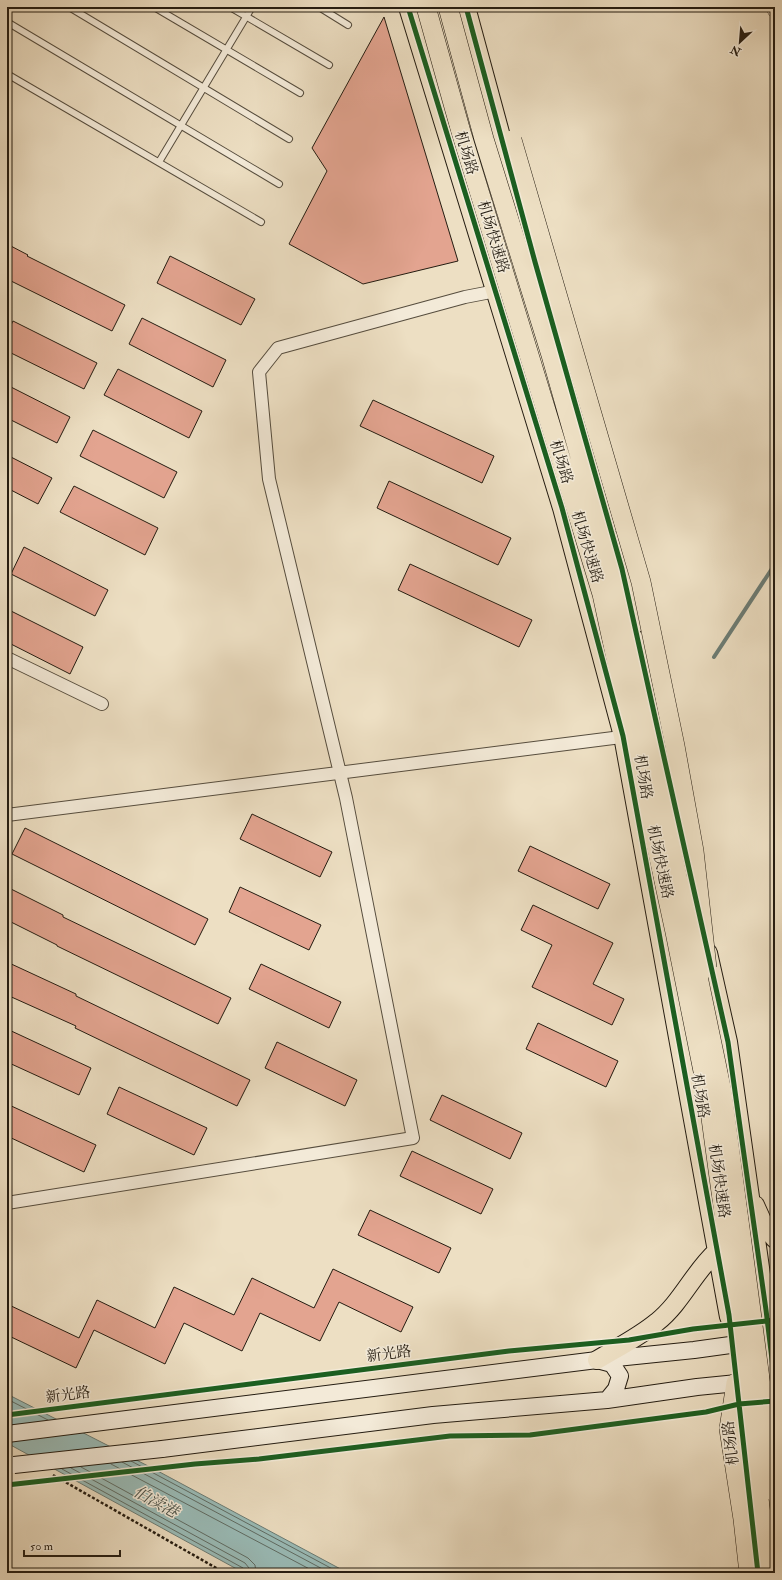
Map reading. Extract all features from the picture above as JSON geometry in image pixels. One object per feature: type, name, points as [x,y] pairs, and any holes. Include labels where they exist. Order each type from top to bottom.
[{"type":"highway","name":"机场快速路","points":[[426,7],[461,132],[603,602],[675,932],[708,1096],[731,1266],[768,1573]]},
{"type":"highway","name":"机场快速路","points":[[448,7],[484,139],[551,355],[610,562],[649,729],[664,813],[722,1092],[775,1492]]},
{"type":"highway","points":[[512,140],[641,582],[675,746],[694,851],[722,1092]]},
{"type":"highway","points":[[736,1383],[729,1429],[743,1519],[749,1573]]},
{"type":"main road","name":"机场路","points":[[408,7],[562,508],[623,736],[716,1252],[729,1315],[758,1573]]},
{"type":"main road","name":"机场路","points":[[466,7],[475,35],[535,262],[622,569],[728,1042],[748,1188],[772,1339],[775,1381]]},
{"type":"main road","points":[[475,35],[512,140]]},
{"type":"main road","points":[[748,1188],[764,1225],[775,1239]]},
{"type":"main road","points":[[597,1360],[657,1322],[691,1285],[706,1261],[716,1252]]},
{"type":"main road","points":[[7,1434],[597,1360],[694,1350],[772,1339]]},
{"type":"main road","points":[[597,1360],[612,1364],[620,1376],[616,1389],[606,1400]]},
{"type":"main road","points":[[11,1466],[162,1449],[433,1415],[606,1400],[736,1383],[775,1381]]},
{"type":"street","points":[[7,1203],[414,1138],[346,798],[269,479],[259,372],[278,348],[465,297],[496,291]]},
{"type":"street","points":[[7,658],[102,704]]},
{"type":"street","points":[[7,815],[658,732]]},
{"type":"lane","points":[[69,7],[289,139]]},
{"type":"lane","points":[[154,7],[300,93]]},
{"type":"lane","points":[[230,7],[329,65]]},
{"type":"lane","points":[[159,162],[252,7]]},
{"type":"lane","points":[[319,7],[348,24]]},
{"type":"lane","points":[[7,22],[279,184]]},
{"type":"lane","points":[[7,74],[261,222]]},
{"type":"path","points":[[48,1473],[225,1573]]},
{"type":"path","points":[[51,1480],[74,1477]]},
{"type":"water","name":"伯渎港","points":[[7,1394],[154,1469],[348,1573],[244,1573],[7,1443]]},
{"type":"building","points":[[384,17],[458,261],[363,284],[289,244],[327,171],[312,148]]},
{"type":"building","points":[[7,244],[28,255],[27,256],[125,305],[112,331],[7,279]]},
{"type":"building","points":[[170,256],[255,299],[241,325],[157,283]]},
{"type":"building","points":[[142,318],[226,360],[213,387],[129,344]]},
{"type":"building","points":[[13,321],[97,363],[84,389],[7,351],[7,333]]},
{"type":"building","points":[[118,369],[202,411],[189,438],[104,395]]},
{"type":"building","points":[[7,385],[70,417],[57,443],[7,418]]},
{"type":"building","points":[[373,400],[494,456],[482,483],[360,426]]},
{"type":"building","points":[[93,430],[177,472],[164,498],[80,456]]},
{"type":"building","points":[[7,455],[52,478],[38,504],[7,488]]},
{"type":"building","points":[[389,481],[511,538],[498,565],[377,508]]},
{"type":"building","points":[[74,486],[158,528],[145,555],[60,512]]},
{"type":"building","points":[[24,547],[108,590],[95,616],[11,574]]},
{"type":"building","points":[[410,564],[532,620],[519,647],[398,590]]},
{"type":"building","points":[[7,609],[83,647],[70,674],[7,642]]},
{"type":"building","points":[[252,814],[332,852],[320,877],[240,839]]},
{"type":"building","points":[[25,828],[208,919],[195,945],[12,854]]},
{"type":"building","points":[[530,846],[610,884],[598,909],[518,871]]},
{"type":"building","points":[[7,887],[63,915],[63,917],[231,998],[218,1024],[57,946],[7,920]]},
{"type":"building","points":[[240,887],[321,925],[309,950],[229,912]]},
{"type":"building","points":[[533,905],[613,943],[593,984],[624,999],[612,1025],[532,987],[552,945],[521,930]]},
{"type":"building","points":[[7,962],[76,994],[76,996],[250,1080],[237,1106],[75,1028],[76,1026],[7,995]]},
{"type":"building","points":[[261,964],[341,1002],[329,1028],[249,989]]},
{"type":"building","points":[[538,1023],[618,1061],[606,1087],[526,1049]]},
{"type":"building","points":[[7,1029],[91,1068],[79,1095],[7,1062]]},
{"type":"building","points":[[277,1042],[357,1080],[345,1106],[265,1068]]},
{"type":"building","points":[[119,1087],[207,1128],[194,1155],[107,1114]]},
{"type":"building","points":[[442,1095],[522,1133],[510,1159],[430,1120]]},
{"type":"building","points":[[7,1104],[96,1145],[84,1172],[7,1136]]},
{"type":"building","points":[[412,1151],[493,1189],[481,1214],[400,1176]]},
{"type":"building","points":[[370,1210],[451,1248],[439,1273],[358,1235]]},
{"type":"building","points":[[333,1269],[413,1307],[401,1332],[339,1302],[320,1341],[260,1313],[242,1351],[184,1323],[165,1364],[94,1330],[76,1368],[7,1335],[7,1304],[79,1338],[97,1300],[155,1328],[174,1287],[234,1315],[252,1278],[314,1308]]},
{"type":"waterway","points":[[714,657],[775,564]]},
{"type":"cycle path","points":[[408,7],[562,508],[623,736],[729,1315],[758,1573]]},
{"type":"cycle path","points":[[466,7],[535,262],[622,569],[728,1042],[775,1384]]},
{"type":"cycle path","name":"新光路","points":[[7,1415],[509,1351],[629,1340],[693,1329],[775,1320]]},
{"type":"cycle path","points":[[7,1485],[195,1464],[259,1459],[450,1436],[530,1435],[706,1412],[739,1404],[775,1401]]}]
